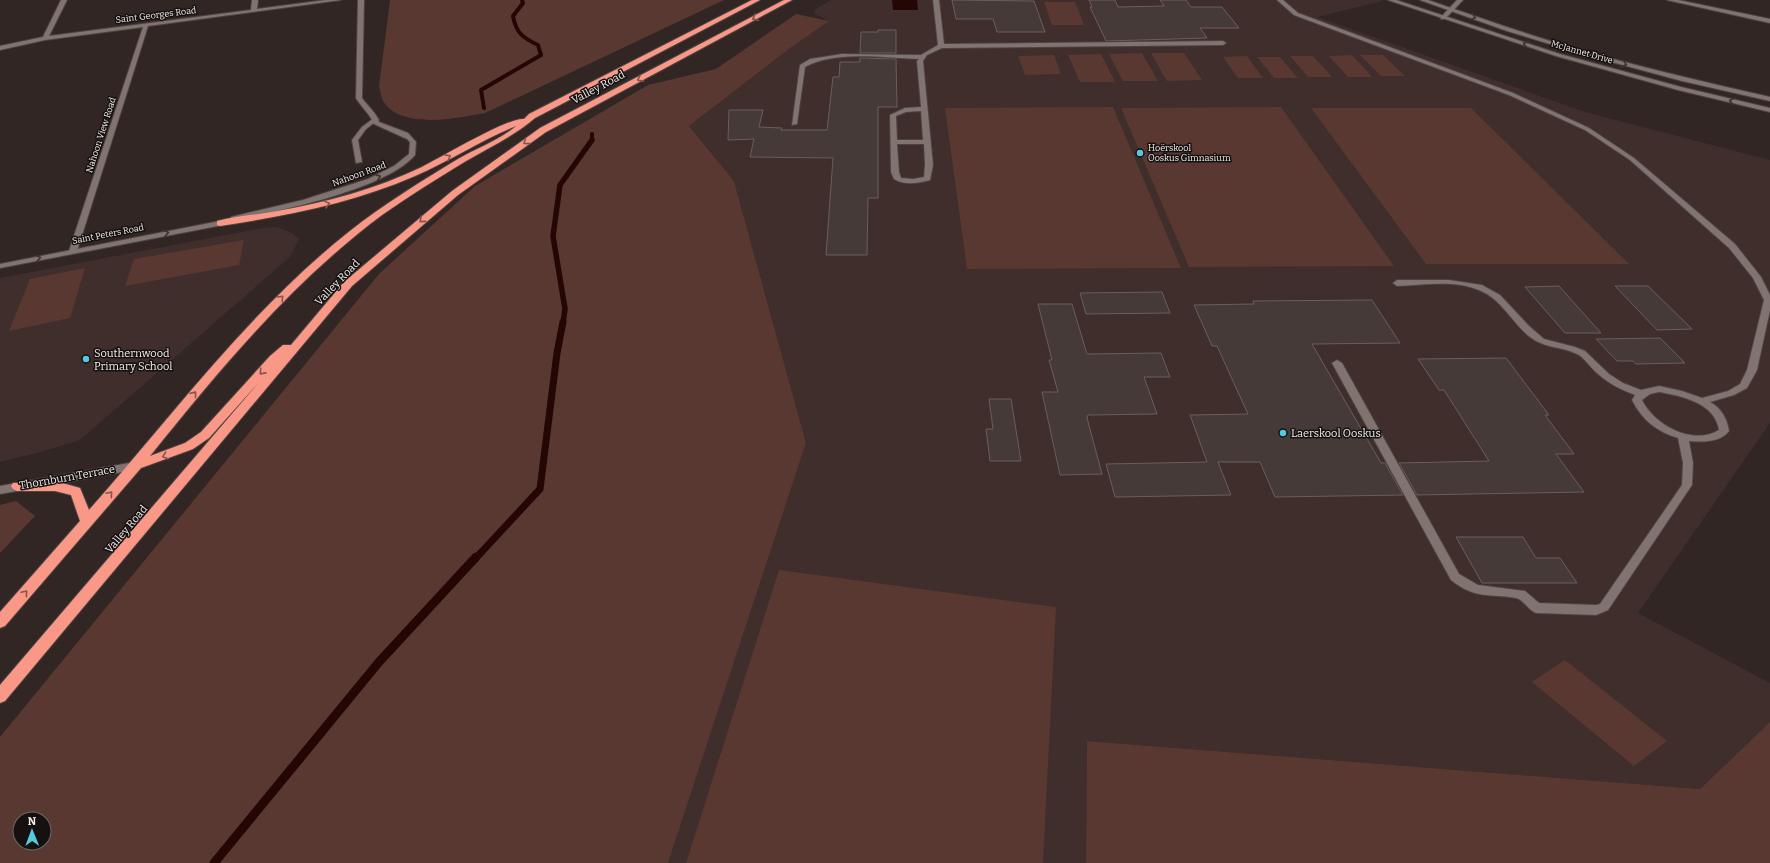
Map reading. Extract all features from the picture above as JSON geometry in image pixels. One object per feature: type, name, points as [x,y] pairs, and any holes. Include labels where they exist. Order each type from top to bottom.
[{"type":"highway","name":"Valley Road","points":[[0,622],[135,466],[217,366],[321,260],[381,212],[437,176],[516,130],[532,116],[757,0]]},
{"type":"highway","name":"Valley Road","points":[[0,696],[348,284],[456,193],[543,130],[789,0]]},
{"type":"highway","points":[[220,223],[270,216],[314,207],[368,191],[412,174],[503,128],[532,116]]},
{"type":"highway","points":[[135,466],[189,446],[205,435],[274,358],[321,316]]},
{"type":"highway","points":[[17,486],[55,486],[75,491],[79,498],[86,521]]},
{"type":"street","points":[[45,38],[64,0]]},
{"type":"street","points":[[254,11],[255,0]]},
{"type":"street","name":"Saint Georges Road","points":[[0,48],[45,38],[338,0]]},
{"type":"street","name":"Nahoon Road","points":[[220,223],[317,198],[384,175],[399,168],[411,156],[414,149],[414,143],[403,133],[380,126],[376,123],[376,119],[365,108],[359,98],[361,0]]},
{"type":"street","points":[[936,0],[941,46]]},
{"type":"street","points":[[1280,0],[1296,14],[1511,94],[1587,129],[1610,143],[1632,160],[1732,246],[1757,277],[1768,300],[1752,370],[1744,386],[1731,393],[1701,401]]},
{"type":"street","name":"McJannet Drive","points":[[1391,0],[1558,55],[1680,89],[1770,110]]},
{"type":"street","name":"McJannet Drive","points":[[1423,0],[1537,39],[1666,76],[1770,99]]},
{"type":"street","points":[[1443,18],[1460,0]]},
{"type":"street","points":[[1670,0],[1770,21]]},
{"type":"street","name":"Nahoon View Road","points":[[73,251],[146,25]]},
{"type":"street","points":[[925,109],[905,110],[893,115],[895,172],[898,178],[907,181],[920,181],[927,178],[929,172],[925,109],[920,61],[923,57],[941,46],[1223,43]]},
{"type":"street","points":[[794,124],[802,66],[807,62],[821,57],[837,56],[923,57]]},
{"type":"street","points":[[358,162],[355,140],[364,128],[376,119]]},
{"type":"street","points":[[894,142],[927,142]]},
{"type":"street","name":"Saint Peters Road","points":[[0,266],[220,223]]},
{"type":"street","points":[[1397,283],[1463,283],[1480,287],[1494,294],[1542,341],[1566,346],[1580,352],[1591,359],[1600,372],[1613,382],[1640,394]]},
{"type":"street","points":[[1337,363],[1455,577],[1464,586],[1476,591],[1522,594],[1536,608],[1596,610],[1604,607],[1687,485],[1688,463],[1683,436]]},
{"type":"street","points":[[1659,389],[1687,395],[1701,401],[1720,416],[1724,424],[1724,431],[1719,436],[1710,439],[1683,436],[1662,428],[1646,416],[1639,408],[1637,400],[1640,394],[1648,390],[1659,389]]},
{"type":"street","name":"Thornburn Terrace","points":[[0,490],[135,466]]},
{"type":"shaded area","points":[[390,0],[724,0],[485,113],[430,120],[415,119],[401,115],[390,109],[382,99],[379,87]]},
{"type":"shaded area","name":"Laerskool Ooskus","points":[[831,0],[1381,0],[1383,1],[1317,17],[1585,112],[1770,160],[1770,423],[1638,613],[1770,683],[1770,722],[1700,789],[1087,741],[1086,863],[668,863],[806,443],[734,181],[689,126],[789,49],[829,21],[815,14],[814,10]]},
{"type":"shaded area","points":[[892,0],[917,0],[918,10],[893,10]]},
{"type":"shaded area","points":[[1044,2],[1075,2],[1084,25],[1052,25]]},
{"type":"shaded area","points":[[796,14],[829,21],[789,49],[689,126],[734,181],[806,443],[668,863],[0,863],[0,737],[379,274],[475,186],[648,85],[716,69]]},
{"type":"shaded area","points":[[1142,53],[1158,81],[1123,81],[1109,54]]},
{"type":"shaded area","points":[[1151,53],[1184,53],[1202,80],[1167,81]]},
{"type":"shaded area","points":[[1101,54],[1115,82],[1080,82],[1068,55]]},
{"type":"shaded area","points":[[1054,55],[1061,74],[1025,75],[1018,56]]},
{"type":"shaded area","points":[[1352,55],[1372,77],[1348,77],[1329,56]]},
{"type":"shaded area","points":[[1360,55],[1383,55],[1405,76],[1381,76]]},
{"type":"shaded area","points":[[1247,56],[1263,78],[1238,78],[1223,57]]},
{"type":"shaded area","points":[[1290,56],[1313,56],[1332,77],[1308,77]]},
{"type":"shaded area","points":[[1257,57],[1280,57],[1298,78],[1274,78]]},
{"type":"shaded area","points":[[1113,107],[1181,268],[967,269],[945,108]]},
{"type":"shaded area","points":[[1281,107],[1394,266],[1189,267],[1121,108]]},
{"type":"shaded area","points":[[1311,108],[1471,108],[1629,264],[1426,264]]},
{"type":"shaded area","name":"Southernwood Primary School","points":[[277,227],[292,233],[299,239],[290,257],[80,440],[41,452],[0,462],[0,278],[262,228]]},
{"type":"shaded area","points":[[244,240],[239,265],[125,286],[134,259]]},
{"type":"shaded area","points":[[85,268],[70,318],[9,331],[30,279]]},
{"type":"shaded area","points":[[16,501],[35,516],[0,553],[0,505]]},
{"type":"shaded area","points":[[779,570],[1056,607],[1043,863],[686,863]]},
{"type":"shaded area","points":[[1565,660],[1667,741],[1634,766],[1532,682]]},
{"type":"shaded area","points":[[1770,722],[1770,863],[1086,863],[1087,741],[1700,789]]},
{"type":"building","points":[[952,0],[1034,1],[1045,32],[997,32],[993,19],[956,19]]},
{"type":"building","points":[[1089,0],[1115,0],[1118,7],[1164,6],[1160,0],[1186,0],[1191,7],[1222,7],[1239,28],[1200,28],[1207,38],[1106,41],[1090,7],[1092,7]]},
{"type":"building","points":[[878,30],[896,30],[896,53],[860,53],[861,32],[878,32]]},
{"type":"building","points":[[860,58],[896,59],[897,107],[878,107],[878,198],[868,198],[867,255],[826,255],[833,158],[750,157],[754,139],[728,140],[729,110],[763,110],[759,127],[782,128],[781,130],[827,130],[833,77],[839,77],[840,62],[860,62]]},
{"type":"building","points":[[1559,286],[1601,333],[1565,333],[1525,287]]},
{"type":"building","points":[[1615,286],[1648,286],[1692,329],[1657,330]]},
{"type":"building","points":[[1162,292],[1170,313],[1086,314],[1080,293]]},
{"type":"building","points":[[1372,300],[1400,343],[1312,344],[1381,463],[1385,463],[1403,495],[1275,497],[1260,462],[1218,462],[1231,495],[1115,497],[1106,464],[1207,462],[1190,415],[1248,414],[1217,346],[1212,346],[1194,305],[1254,304],[1253,301]]},
{"type":"building","points":[[1038,304],[1072,304],[1087,354],[1161,353],[1170,377],[1144,377],[1157,414],[1088,415],[1087,418],[1102,474],[1060,475],[1042,392],[1058,392],[1049,360],[1052,360]]},
{"type":"building","points":[[1660,338],[1685,363],[1636,364],[1633,361],[1617,361],[1596,339]]},
{"type":"building","points":[[1506,358],[1549,415],[1545,415],[1574,454],[1556,454],[1584,492],[1417,495],[1399,463],[1489,461],[1444,390],[1439,390],[1418,359]]},
{"type":"building","points":[[989,399],[1011,399],[1021,461],[990,461],[986,429],[993,429]]},
{"type":"building","points":[[1456,537],[1523,537],[1536,558],[1560,558],[1577,583],[1482,583]]},
{"type":"waterway","points":[[484,108],[481,90],[541,55],[538,45],[524,37],[518,31],[514,22],[513,16],[523,3],[522,0]]},
{"type":"waterway","points":[[592,134],[592,140]]},
{"type":"waterway","points":[[563,323],[565,309],[553,236],[560,185],[592,140]]},
{"type":"waterway","points":[[476,558],[540,489],[557,353],[563,322]]},
{"type":"waterway","points":[[214,863],[379,662],[476,557]]},
{"type":"place","name":"Hoërskool Ooskus Gimnasium","points":[[1140,153]]},
{"type":"place","name":"Southernwood Primary School","points":[[86,359]]},
{"type":"place","name":"Laerskool Ooskus","points":[[1283,433]]}]
